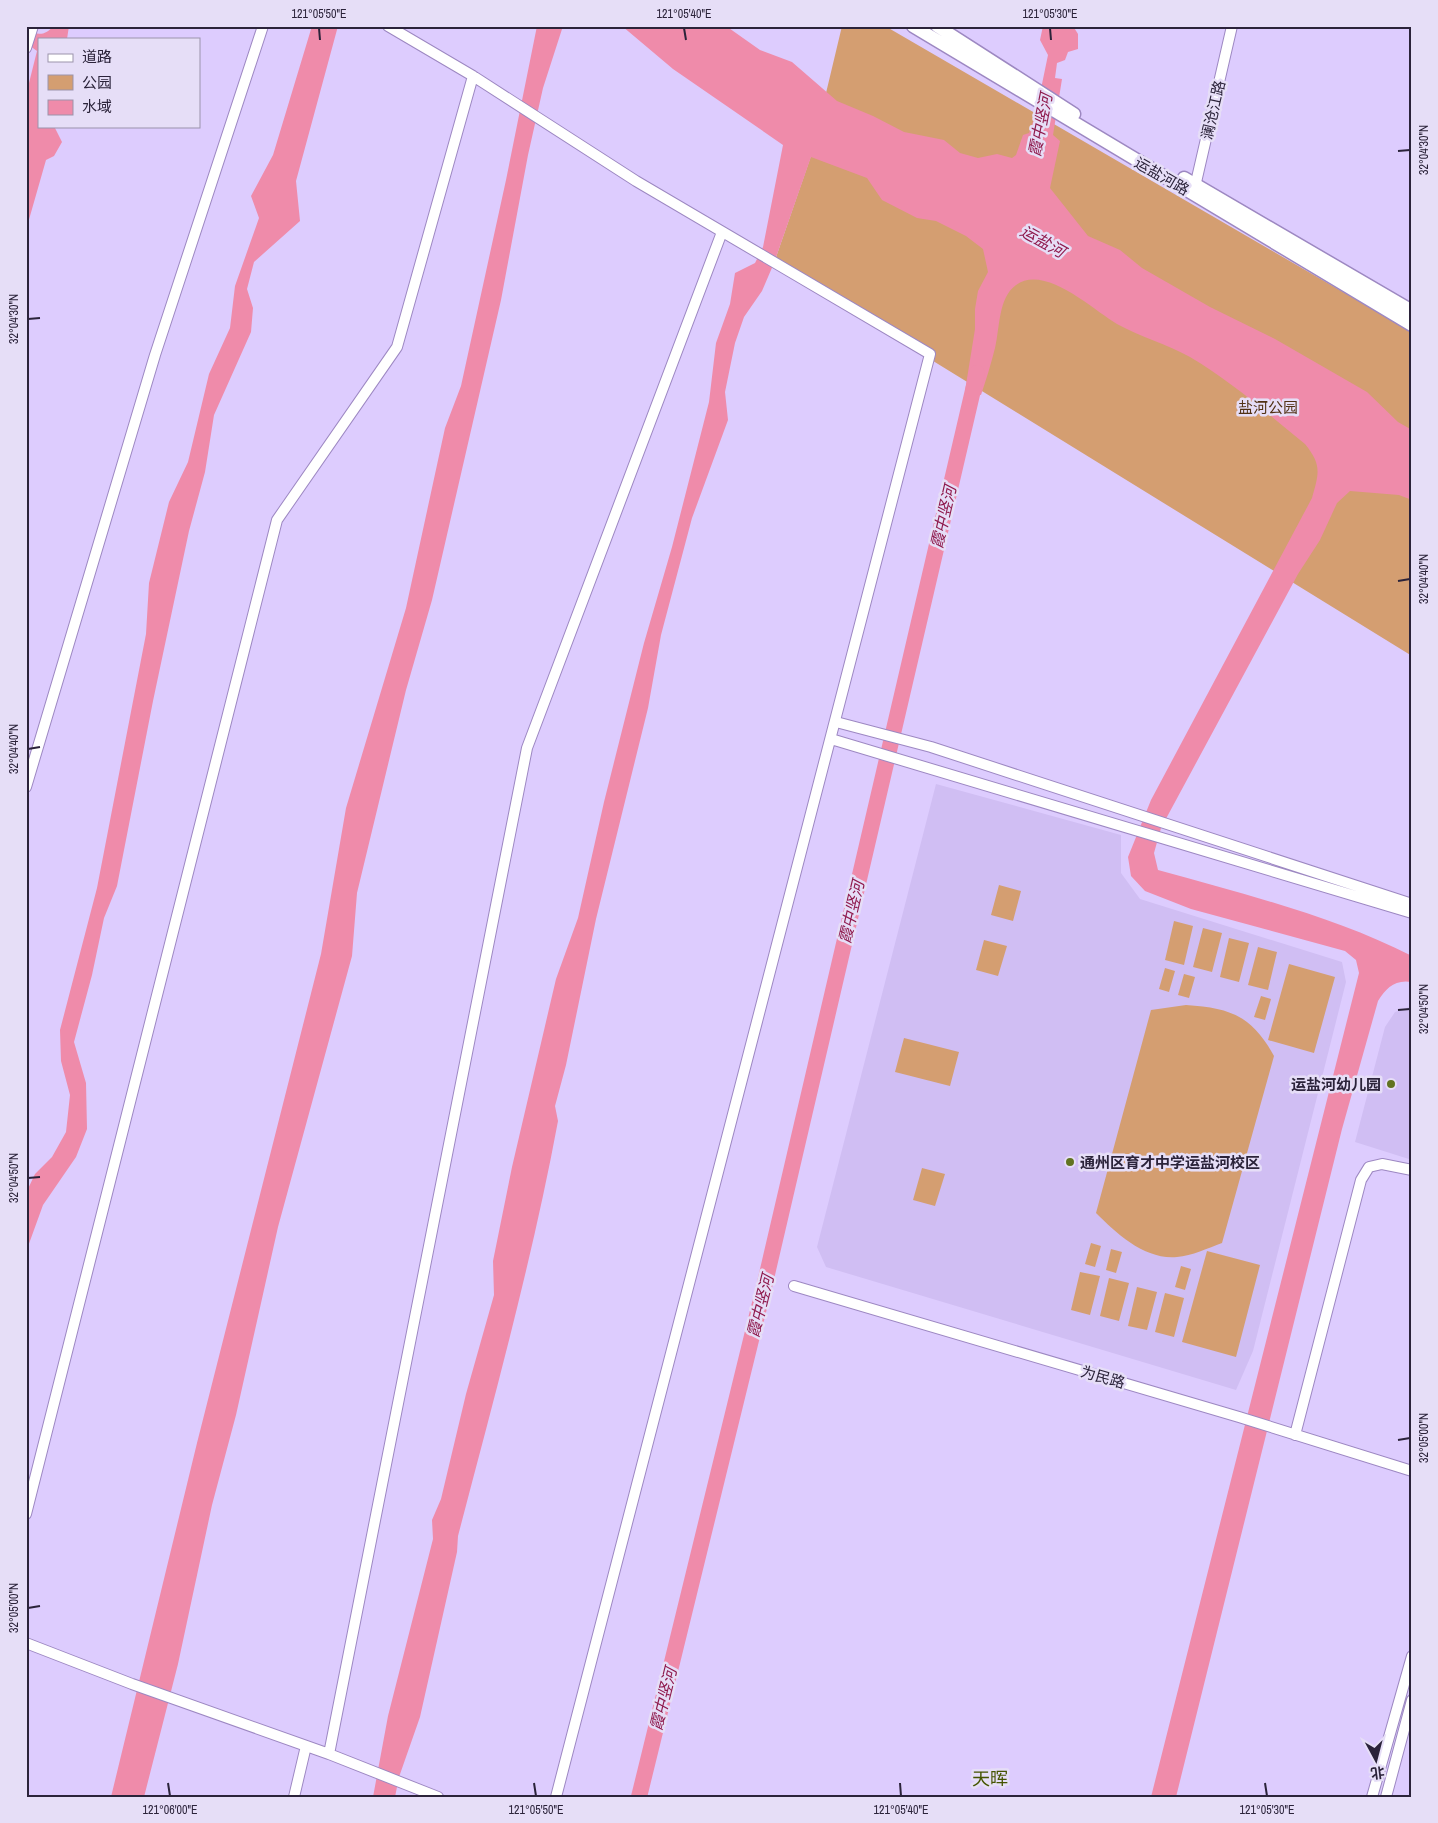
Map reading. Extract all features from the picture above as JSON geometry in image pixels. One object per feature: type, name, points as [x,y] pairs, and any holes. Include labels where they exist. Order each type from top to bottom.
[{"type":"main road","name":"运盐河路","points":[[913,26],[1033,94],[1195,190],[1412,311]]},
{"type":"main road","name":"运盐河路","points":[[937,26],[1033,94]]},
{"type":"main road","name":"运盐河路","points":[[1195,190],[1412,325]]},
{"type":"street","points":[[26,48],[33,26]]},
{"type":"street","points":[[26,787],[158,346],[263,26]]},
{"type":"street","points":[[388,26],[473,76],[516,106],[636,181],[777,262],[930,354],[832,739],[556,1797]]},
{"type":"street","name":"澜沧江路","points":[[1195,190],[1232,26]]},
{"type":"street","points":[[26,1514],[277,520],[397,347],[473,76]]},
{"type":"street","points":[[329,1754],[527,748],[722,232]]},
{"type":"street","points":[[836,722],[931,747],[1412,904]]},
{"type":"street","points":[[832,739],[1412,913]]},
{"type":"street","points":[[1295,1435],[1361,1180],[1369,1168],[1382,1164],[1412,1170]]},
{"type":"street","name":"为民路","points":[[794,1286],[1412,1471]]},
{"type":"street","points":[[26,1643],[132,1684],[329,1754],[438,1797]]},
{"type":"street","points":[[1372,1797],[1412,1656]]},
{"type":"street","points":[[1386,1797],[1412,1700]]},
{"type":"street","points":[[294,1797],[306,1746]]},
{"type":"shaded area","name":"通州区育才中学运盐河校区","points":[[936,784],[1121,835],[1121,873],[1140,899],[1342,962],[1346,982],[1253,1351],[1236,1390],[826,1267],[817,1247]]},
{"type":"shaded area","name":"运盐河幼儿园","points":[[1412,1006],[1412,1160],[1355,1142],[1385,1027],[1395,1012]]},
{"type":"green space","name":"盐河公园","points":[[842,26],[885,26],[1412,332],[1412,656],[774,263],[811,156]]},
{"type":"green space","points":[[999,885],[1021,891],[1013,921],[991,915]]},
{"type":"green space","points":[[1174,921],[1193,926],[1184,965],[1165,960]]},
{"type":"green space","points":[[1203,928],[1222,933],[1212,972],[1193,967]]},
{"type":"green space","points":[[1229,938],[1249,943],[1239,982],[1220,977]]},
{"type":"green space","points":[[984,940],[1007,946],[998,976],[976,970]]},
{"type":"green space","points":[[1258,947],[1277,952],[1268,990],[1248,985]]},
{"type":"green space","points":[[1289,964],[1335,977],[1314,1053],[1268,1040]]},
{"type":"green space","points":[[1165,968],[1175,971],[1169,992],[1159,989]]},
{"type":"green space","points":[[1184,974],[1195,977],[1189,998],[1178,995]]},
{"type":"green space","points":[[1261,996],[1271,999],[1265,1020],[1254,1017]]},
{"type":"green space","points":[[1186,1005],[1216,1009],[1239,1017],[1248,1023],[1266,1042],[1274,1056],[1222,1243],[1188,1255],[1165,1257],[1143,1250],[1132,1244],[1096,1213],[1151,1010]]},
{"type":"green space","points":[[904,1038],[959,1052],[950,1086],[895,1072]]},
{"type":"green space","points":[[922,1168],[945,1174],[935,1206],[913,1200]]},
{"type":"green space","points":[[1091,1243],[1101,1246],[1095,1267],[1085,1264]]},
{"type":"green space","points":[[1111,1249],[1122,1252],[1116,1273],[1106,1270]]},
{"type":"green space","points":[[1207,1251],[1260,1265],[1236,1357],[1182,1342]]},
{"type":"green space","points":[[1181,1266],[1191,1269],[1185,1290],[1175,1287]]},
{"type":"green space","points":[[1080,1272],[1100,1276],[1090,1315],[1071,1310]]},
{"type":"green space","points":[[1109,1278],[1129,1283],[1119,1321],[1100,1316]]},
{"type":"green space","points":[[1137,1287],[1157,1292],[1147,1330],[1128,1326]]},
{"type":"green space","points":[[1165,1293],[1184,1298],[1174,1337],[1155,1332]]},
{"type":"water","points":[[53,26],[69,26],[67,38],[38,38],[38,128],[55,128],[62,142],[54,156],[46,160],[26,230],[26,95],[37,51],[26,43],[26,31],[37,34],[47,32]]},
{"type":"water","points":[[312,26],[338,26],[296,181],[300,221],[254,262],[247,289],[253,308],[251,332],[214,415],[205,472],[189,531],[117,886],[104,918],[92,975],[74,1042],[86,1083],[87,1129],[76,1157],[43,1205],[26,1252],[26,1193],[35,1174],[52,1157],[66,1132],[70,1095],[61,1061],[60,1030],[97,888],[146,634],[149,583],[169,502],[188,462],[209,374],[230,328],[235,286],[259,218],[251,196],[273,155]]},
{"type":"water","points":[[537,26],[563,26],[543,88],[528,155],[501,300],[432,600],[406,690],[357,893],[352,956],[278,1227],[236,1415],[212,1505],[178,1664],[144,1797],[111,1797],[197,1443],[321,954],[346,808],[406,608],[445,428],[461,386]]},
{"type":"water","name":"运盐河","points":[[622,26],[726,26],[760,50],[792,62],[837,101],[873,116],[904,132],[944,140],[960,153],[978,158],[997,154],[1012,158],[1016,155],[1023,135],[1029,133],[1036,113],[1048,55],[1040,40],[1043,26],[1073,26],[1078,34],[1078,49],[1068,52],[1065,60],[1057,63],[1055,78],[1062,79],[1053,135],[1060,141],[1050,188],[1088,236],[1120,250],[1142,268],[1210,307],[1275,339],[1367,392],[1398,422],[1412,430],[1412,500],[1399,495],[1350,491],[1337,503],[1320,540],[1298,574],[1161,828],[1154,853],[1158,870],[1288,907],[1351,929],[1412,956],[1412,982],[1396,983],[1384,992],[1378,1001],[1342,1129],[1176,1797],[1151,1797],[1359,973],[1356,960],[1345,951],[1191,909],[1145,891],[1131,876],[1128,857],[1151,800],[1312,498],[1318,469],[1317,464],[1305,444],[1249,398],[1205,366],[1181,352],[1126,329],[1068,291],[1041,280],[1028,280],[1016,285],[1010,291],[1003,305],[995,348],[981,395],[965,391],[975,329],[975,309],[978,291],[988,272],[983,249],[966,236],[936,221],[917,218],[882,200],[867,178],[811,157],[774,263],[762,291],[744,317],[735,343],[725,392],[728,420],[692,518],[661,635],[648,708],[596,919],[566,1065],[555,1106],[558,1121],[548,1173],[512,1329],[458,1536],[457,1552],[420,1717],[399,1777],[395,1797],[373,1797],[388,1716],[433,1539],[432,1520],[441,1499],[466,1394],[494,1295],[493,1261],[512,1167],[556,979],[578,918],[604,802],[644,643],[672,547],[709,402],[716,343],[730,304],[735,273],[755,263],[763,247],[783,145],[673,69]]},
{"type":"waterway","name":"霞中竖河","points":[[639,1797],[764,1287],[977,373]]},
{"type":"place","name":"运盐河幼儿园","points":[[1391,1084]]},
{"type":"place","name":"通州区育才中学运盐河校区","points":[[1070,1162]]},
{"type":"district","name":"天晖","points":[[990,1778]]}]
